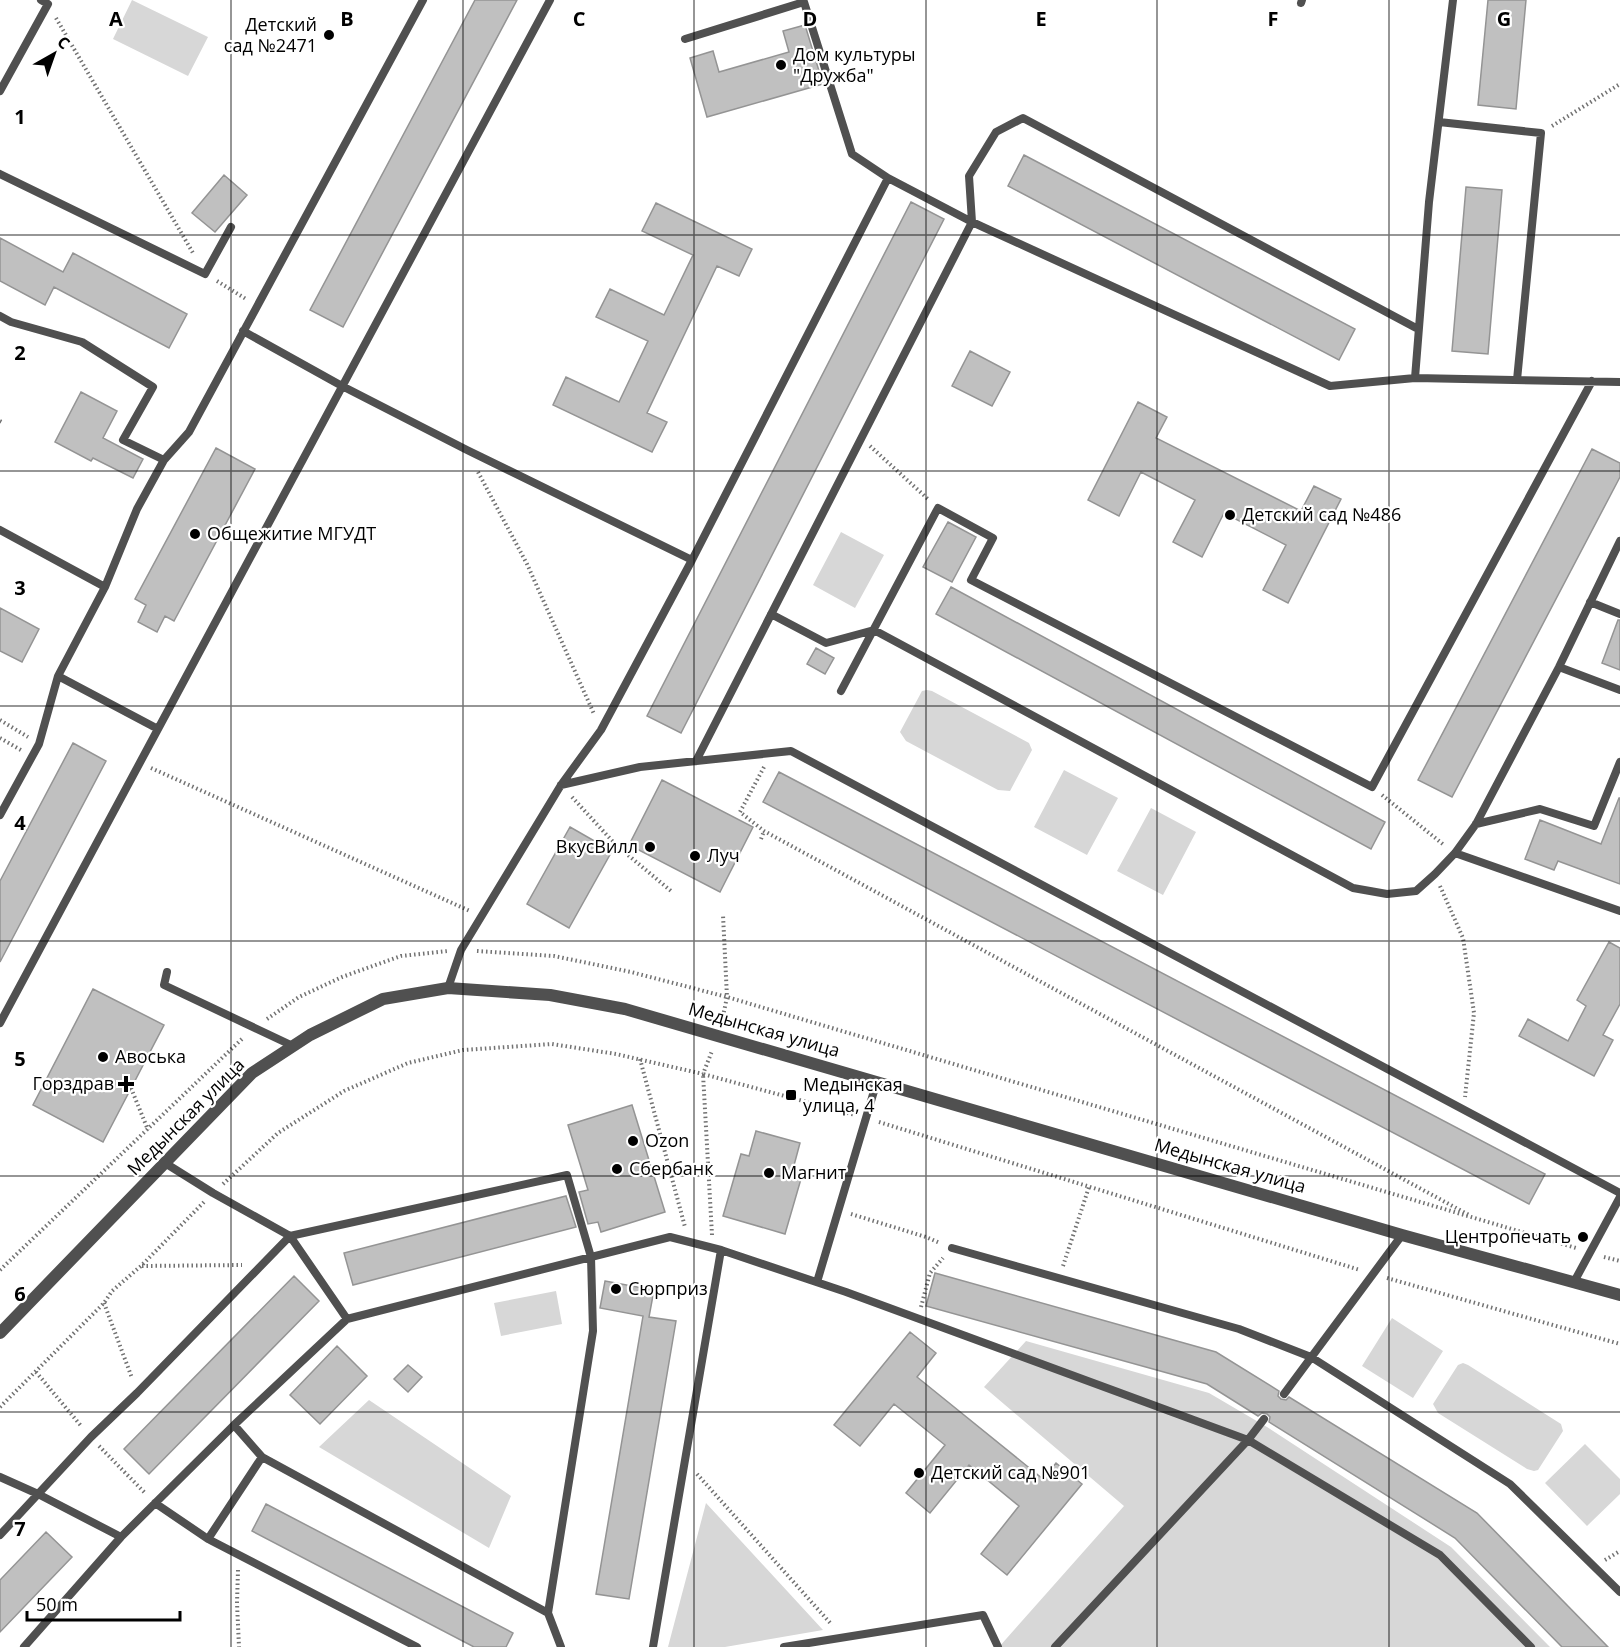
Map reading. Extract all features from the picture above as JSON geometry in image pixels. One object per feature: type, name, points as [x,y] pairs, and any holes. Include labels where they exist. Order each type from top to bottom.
[{"type":"street","name":"Медынская улица","points":[[0,1333],[252,1073],[310,1035],[383,999],[448,988],[550,995],[625,1009],[1402,1235],[1620,1295]]},
{"type":"lane","points":[[0,815],[39,744],[58,676],[105,588],[137,509],[164,460],[189,432],[423,0]]},
{"type":"lane","points":[[0,1023],[550,0]]},
{"type":"lane","points":[[1415,378],[1429,202],[1453,0]]},
{"type":"lane","points":[[0,91],[45,2]]},
{"type":"lane","points":[[685,39],[804,2],[852,153],[867,165],[972,222],[1330,386],[1415,378],[1620,382]]},
{"type":"lane","points":[[696,761],[972,222],[969,176],[996,132],[1023,117],[1419,329]]},
{"type":"lane","points":[[1439,122],[1542,133],[1517,380]]},
{"type":"lane","points":[[0,174],[205,274],[231,227]]},
{"type":"lane","points":[[448,988],[461,950],[561,785],[601,730],[692,560],[888,178]]},
{"type":"lane","points":[[0,316],[11,322],[82,342],[153,387],[123,440],[164,460]]},
{"type":"lane","points":[[243,332],[467,450],[692,560]]},
{"type":"lane","points":[[841,691],[939,508],[993,538],[971,580],[1372,787],[1592,381]]},
{"type":"lane","points":[[0,530],[105,588]]},
{"type":"lane","points":[[771,614],[826,643],[874,630],[1353,888],[1387,894],[1416,891],[1455,853],[1476,824],[1559,667],[1620,541]]},
{"type":"lane","points":[[1590,602],[1620,614]]},
{"type":"lane","points":[[1559,667],[1620,690]]},
{"type":"lane","points":[[58,676],[158,729]]},
{"type":"lane","points":[[561,785],[640,767],[792,751],[1620,1195],[1574,1282]]},
{"type":"lane","points":[[1476,824],[1540,809],[1594,826],[1620,762]]},
{"type":"lane","points":[[1455,853],[1620,911]]},
{"type":"lane","points":[[167,972],[164,985],[293,1046]]},
{"type":"lane","points":[[817,1282],[877,1081]]},
{"type":"lane","points":[[165,1163],[290,1236],[347,1319]]},
{"type":"lane","points":[[0,1535],[91,1437],[290,1236],[567,1175],[591,1257],[593,1331],[548,1613],[561,1647]]},
{"type":"lane","points":[[1284,1394],[1402,1235]]},
{"type":"lane","points":[[24,1647],[121,1537],[234,1425],[347,1319],[670,1237],[717,1249],[817,1282],[1248,1440],[1440,1555],[1531,1647]]},
{"type":"lane","points":[[952,1248],[1239,1329],[1311,1357],[1510,1484],[1620,1592]]},
{"type":"lane","points":[[653,1647],[685,1460],[717,1249]]},
{"type":"lane","points":[[1055,1647],[1248,1440],[1264,1419]]},
{"type":"lane","points":[[234,1425],[262,1456],[548,1613]]},
{"type":"lane","points":[[208,1539],[262,1456]]},
{"type":"lane","points":[[0,1477],[121,1537]]},
{"type":"lane","points":[[155,1503],[208,1539],[417,1647]]},
{"type":"lane","points":[[784,1647],[983,1614],[998,1647]]},
{"type":"path","points":[[45,2],[205,274],[257,306]]},
{"type":"path","points":[[1542,133],[1620,84]]},
{"type":"path","points":[[861,438],[939,508]]},
{"type":"path","points":[[467,450],[527,564],[601,730]]},
{"type":"path","points":[[0,720],[39,744]]},
{"type":"path","points":[[0,738],[32,756]]},
{"type":"path","points":[[771,753],[740,812],[764,831],[1478,1219]]},
{"type":"path","points":[[140,763],[482,916]]},
{"type":"path","points":[[561,785],[616,845],[671,891]]},
{"type":"path","points":[[1372,787],[1455,853]]},
{"type":"path","points":[[761,839],[764,831]]},
{"type":"path","points":[[1435,874],[1463,938],[1474,1013],[1464,1110]]},
{"type":"path","points":[[717,1249],[703,1074],[718,1035],[727,997],[723,915]]},
{"type":"path","points":[[461,950],[554,956],[631,972],[727,997],[1620,1261]]},
{"type":"path","points":[[0,1407],[104,1303],[112,1291],[141,1266],[213,1193],[278,1133],[344,1090],[408,1063],[463,1050],[552,1044],[640,1059],[866,1118],[1374,1274],[1620,1344]]},
{"type":"path","points":[[640,1059],[689,1242]]},
{"type":"path","points":[[131,1088],[148,1130]]},
{"type":"path","points":[[1063,1265],[1089,1187]]},
{"type":"path","points":[[838,1210],[926,1237]]},
{"type":"path","points":[[0,1270],[45,1227]]},
{"type":"path","points":[[921,1307],[930,1274],[952,1248]]},
{"type":"path","points":[[141,1266],[263,1265]]},
{"type":"path","points":[[104,1303],[137,1393]]},
{"type":"path","points":[[685,1460],[843,1637]]},
{"type":"path","points":[[238,1555],[239,1647]]},
{"type":"shaded area","points":[[132,0],[208,37],[188,76],[113,39]]},
{"type":"shaded area","points":[[841,532],[884,555],[855,608],[813,585]]},
{"type":"shaded area","points":[[927,690],[1029,743],[1032,750],[1010,791],[998,790],[906,741],[900,732],[922,691]]},
{"type":"shaded area","points":[[1064,770],[1118,798],[1087,855],[1034,827]]},
{"type":"shaded area","points":[[1151,808],[1196,832],[1163,895],[1117,871]]},
{"type":"shaded area","points":[[556,1291],[562,1324],[501,1336],[494,1303]]},
{"type":"shaded area","points":[[1392,1318],[1443,1351],[1413,1398],[1362,1366]]},
{"type":"shaded area","points":[[1026,1341],[1209,1393],[1267,1427],[1451,1547],[1550,1647],[999,1647],[1124,1506],[984,1387]]},
{"type":"shaded area","points":[[1463,1363],[1561,1424],[1563,1431],[1538,1470],[1527,1469],[1438,1413],[1433,1404],[1458,1365]]},
{"type":"shaded area","points":[[369,1400],[511,1496],[489,1548],[319,1447]]},
{"type":"shaded area","points":[[1585,1444],[1620,1479],[1620,1494],[1587,1526],[1545,1483]]},
{"type":"shaded area","points":[[706,1503],[823,1630],[725,1647],[668,1647]]},
{"type":"building","points":[[475,0],[517,0],[343,327],[310,310]]},
{"type":"building","points":[[1488,0],[1526,0],[1516,109],[1478,105]]},
{"type":"building","name":"Дом культуры \"Дружба\"","points":[[805,25],[823,84],[707,117],[690,58],[713,51],[719,72],[789,52],[783,31]]},
{"type":"building","points":[[1024,155],[1355,329],[1339,360],[1008,186]]},
{"type":"building","points":[[224,175],[247,195],[215,232],[192,213]]},
{"type":"building","points":[[1466,187],[1502,190],[1488,354],[1452,351]]},
{"type":"building","points":[[911,202],[944,219],[681,733],[647,716]]},
{"type":"building","points":[[656,203],[752,249],[739,276],[717,266],[647,413],[667,422],[652,452],[553,405],[566,377],[619,402],[648,341],[596,317],[610,289],[664,315],[693,255],[642,231]]},
{"type":"building","points":[[0,238],[63,272],[73,253],[187,314],[169,348],[54,287],[45,305],[0,281]]},
{"type":"building","points":[[970,351],[1010,372],[992,406],[952,386]]},
{"type":"building","points":[[81,392],[117,411],[103,438],[143,459],[133,478],[93,458],[91,461],[55,442]]},
{"type":"building","name":"Детский сад №486","points":[[1138,402],[1167,417],[1156,438],[1301,511],[1314,486],[1341,499],[1288,603],[1263,590],[1286,545],[1224,513],[1202,557],[1173,542],[1195,500],[1141,472],[1119,516],[1088,500]]},
{"type":"building","name":"Общежитие МГУДТ","points":[[216,448],[255,469],[174,621],[165,616],[157,632],[138,622],[146,605],[135,599]]},
{"type":"building","points":[[1592,449],[1620,463],[1620,477],[1452,797],[1418,780]]},
{"type":"building","points":[[948,522],[976,537],[952,582],[923,567]]},
{"type":"building","points":[[951,587],[1385,822],[1371,849],[936,614]]},
{"type":"building","points":[[0,608],[39,629],[22,662],[0,651]]},
{"type":"building","points":[[1618,620],[1620,620],[1620,670],[1602,663]]},
{"type":"building","points":[[816,648],[834,658],[825,674],[807,664]]},
{"type":"building","points":[[73,743],[106,761],[0,962],[0,881]]},
{"type":"building","points":[[779,772],[1545,1174],[1529,1204],[763,802]]},
{"type":"building","points":[[662,780],[753,827],[720,892],[629,845]]},
{"type":"building","points":[[1619,798],[1620,884],[1558,861],[1554,870],[1525,859],[1540,820],[1601,844]]},
{"type":"building","points":[[570,827],[612,851],[569,928],[527,904]]},
{"type":"building","points":[[1609,942],[1620,948],[1620,1004],[1603,1035],[1613,1040],[1594,1076],[1519,1036],[1528,1019],[1568,1041],[1586,1006],[1577,1000]]},
{"type":"building","name":"Авоська","points":[[93,989],[164,1025],[103,1142],[33,1105]]},
{"type":"building","name":"Сбербанк","points":[[632,1105],[665,1212],[601,1232],[598,1222],[588,1224],[579,1192],[588,1190],[568,1125]]},
{"type":"building","points":[[756,1131],[800,1143],[793,1169],[803,1172],[785,1234],[723,1216],[741,1154],[749,1156]]},
{"type":"building","points":[[566,1196],[576,1227],[353,1285],[344,1253]]},
{"type":"building","points":[[935,1273],[1216,1352],[1279,1391],[1278,1396],[1281,1399],[1286,1400],[1289,1397],[1477,1513],[1608,1647],[1562,1647],[1455,1538],[1269,1422],[1270,1417],[1267,1414],[1262,1413],[1258,1416],[1207,1384],[926,1306]]},
{"type":"building","points":[[294,1276],[319,1301],[149,1474],[124,1449]]},
{"type":"building","points":[[605,1281],[654,1290],[649,1317],[676,1321],[629,1599],[596,1594],[643,1316],[600,1308]]},
{"type":"building","points":[[910,1332],[936,1353],[917,1377],[1043,1479],[1056,1463],[1082,1484],[1007,1575],[981,1554],[1019,1506],[969,1465],[930,1513],[906,1493],[945,1445],[894,1404],[860,1446],[834,1425]]},
{"type":"building","points":[[337,1346],[367,1376],[320,1424],[290,1395]]},
{"type":"building","points":[[408,1365],[422,1377],[408,1392],[394,1379]]},
{"type":"building","points":[[266,1504],[513,1633],[506,1647],[474,1647],[252,1531]]},
{"type":"building","points":[[46,1532],[72,1557],[0,1632],[0,1580]]},
{"type":"place","name":"Детский сад №2471","points":[[329,35]]},
{"type":"place","name":"Дом культуры \"Дружба\"","points":[[781,65]]},
{"type":"place","name":"Детский сад №486","points":[[1230,515]]},
{"type":"place","name":"Общежитие МГУДТ","points":[[195,534]]},
{"type":"place","name":"ВкусВилл","points":[[650,847]]},
{"type":"place","name":"Луч","points":[[695,856]]},
{"type":"place","name":"Авоська","points":[[103,1057]]},
{"type":"place","name":"Горздрав","points":[[126,1084]]},
{"type":"place","name":"Медынская улица, 4","points":[[791,1095]]},
{"type":"place","name":"Ozon","points":[[633,1141]]},
{"type":"place","name":"Сбербанк","points":[[617,1169]]},
{"type":"place","name":"Магнит","points":[[769,1173]]},
{"type":"place","name":"Центропечать","points":[[1583,1237]]},
{"type":"place","name":"Сюрприз","points":[[616,1289]]},
{"type":"place","name":"Детский сад №901","points":[[919,1473]]}]
